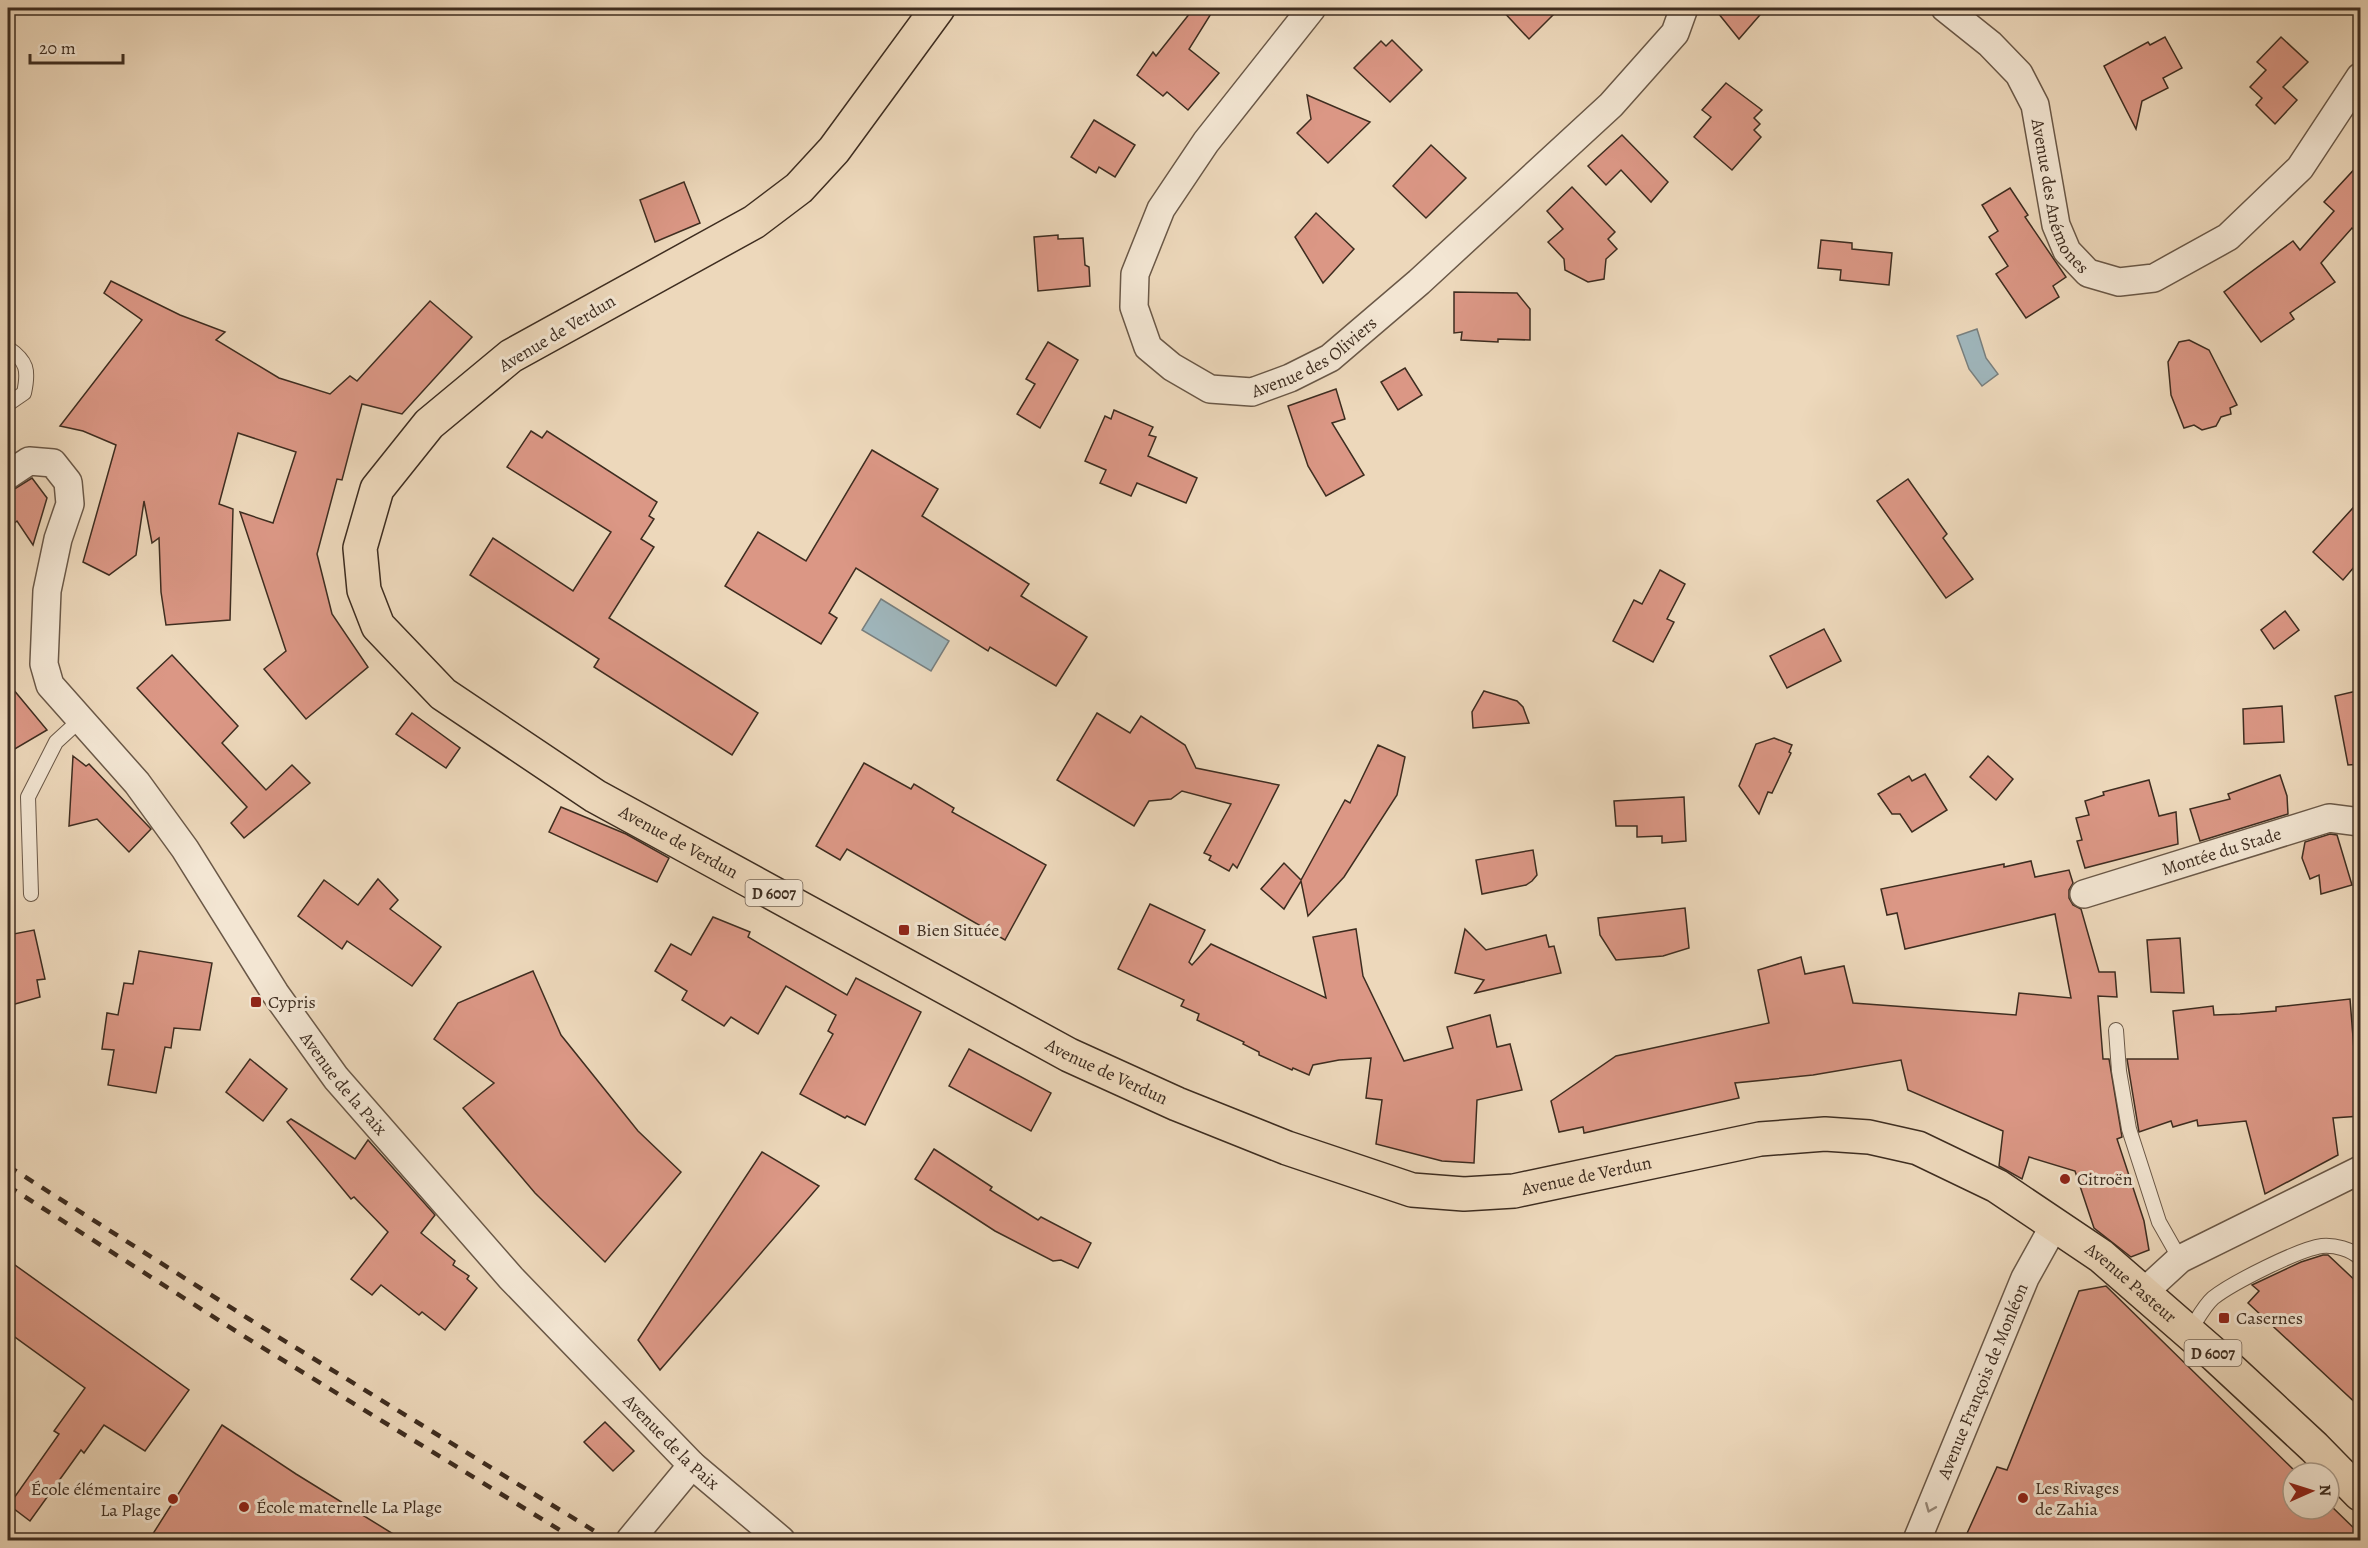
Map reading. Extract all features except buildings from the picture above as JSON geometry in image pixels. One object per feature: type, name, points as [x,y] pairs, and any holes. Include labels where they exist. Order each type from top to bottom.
[{"type":"main road","name":"Avenue de Verdun","points":[[938,8],[834,150],[799,188],[754,222],[511,356],[429,424],[376,489],[360,548],[364,590],[378,626],[443,694],[595,796],[1070,1055],[1177,1104],[1287,1148],[1412,1190],[1464,1194],[1514,1191],[1760,1139],[1825,1134],[1869,1137],[1918,1148],[1997,1186],[2055,1224]]},
{"type":"main road","name":"Avenue Pasteur","points":[[2055,1224],[2101,1256],[2144,1292],[2314,1447],[2361,1494]]},
{"type":"street","name":"Avenue des Oliviers","points":[[1312,8],[1206,142],[1161,209],[1135,274],[1134,307],[1148,347],[1172,367],[1210,389],[1252,392],[1290,378],[1337,352],[1419,282],[1611,105],[1675,33],[1684,8]]},
{"type":"street","name":"Avenue des Anémones","points":[[1945,8],[1990,44],[2019,74],[2035,105],[2056,225],[2067,251],[2088,273],[2119,282],[2154,278],[2228,237],[2300,168],[2361,77]]},
{"type":"street","name":"Avenue de la Paix","points":[[8,476],[29,461],[53,463],[68,482],[70,504],[58,539],[47,591],[44,664],[50,685],[137,783],[171,831],[275,993],[336,1078],[511,1278],[692,1465],[781,1540]]},
{"type":"street","name":"Montée du Stade","points":[[2084,894],[2329,818],[2361,822]]},
{"type":"street","points":[[2144,1292],[2180,1259],[2361,1170]]},
{"type":"street","name":"Avenue François de Monléon","points":[[1917,1540],[2025,1278],[2055,1224]]},
{"type":"street","points":[[630,1540],[692,1465]]},
{"type":"lane","points":[[8,348],[21,357],[28,377],[24,393],[8,404]]},
{"type":"lane","points":[[31,894],[28,797],[56,742],[80,720]]},
{"type":"lane","points":[[2116,1029],[2119,1071],[2129,1129],[2159,1222],[2180,1259]]},
{"type":"lane","points":[[2189,1332],[2211,1300],[2234,1284],[2302,1252],[2322,1246],[2339,1247],[2356,1253],[2361,1258]]},
{"type":"water","points":[[1977,329],[1986,358],[1998,374],[1982,386],[1969,369],[1957,336]]},
{"type":"water","points":[[881,599],[949,641],[931,671],[862,630]]},
{"type":"railway","points":[[8,1166],[249,1319],[609,1540]]},
{"type":"railway","points":[[8,1186],[242,1335],[576,1540]]},
{"type":"place","name":"Bien Située","points":[[904,930]]},
{"type":"place","name":"Cypris","points":[[256,1002]]},
{"type":"place","name":"Citroën","points":[[2065,1179]]},
{"type":"place","name":"Casernes","points":[[2224,1318]]},
{"type":"place","name":"Les Rivages de Zahia","points":[[2023,1498]]},
{"type":"place","name":"École élémentaire La Plage","points":[[173,1499]]},
{"type":"place","name":"École maternelle La Plage","points":[[244,1507]]}]
